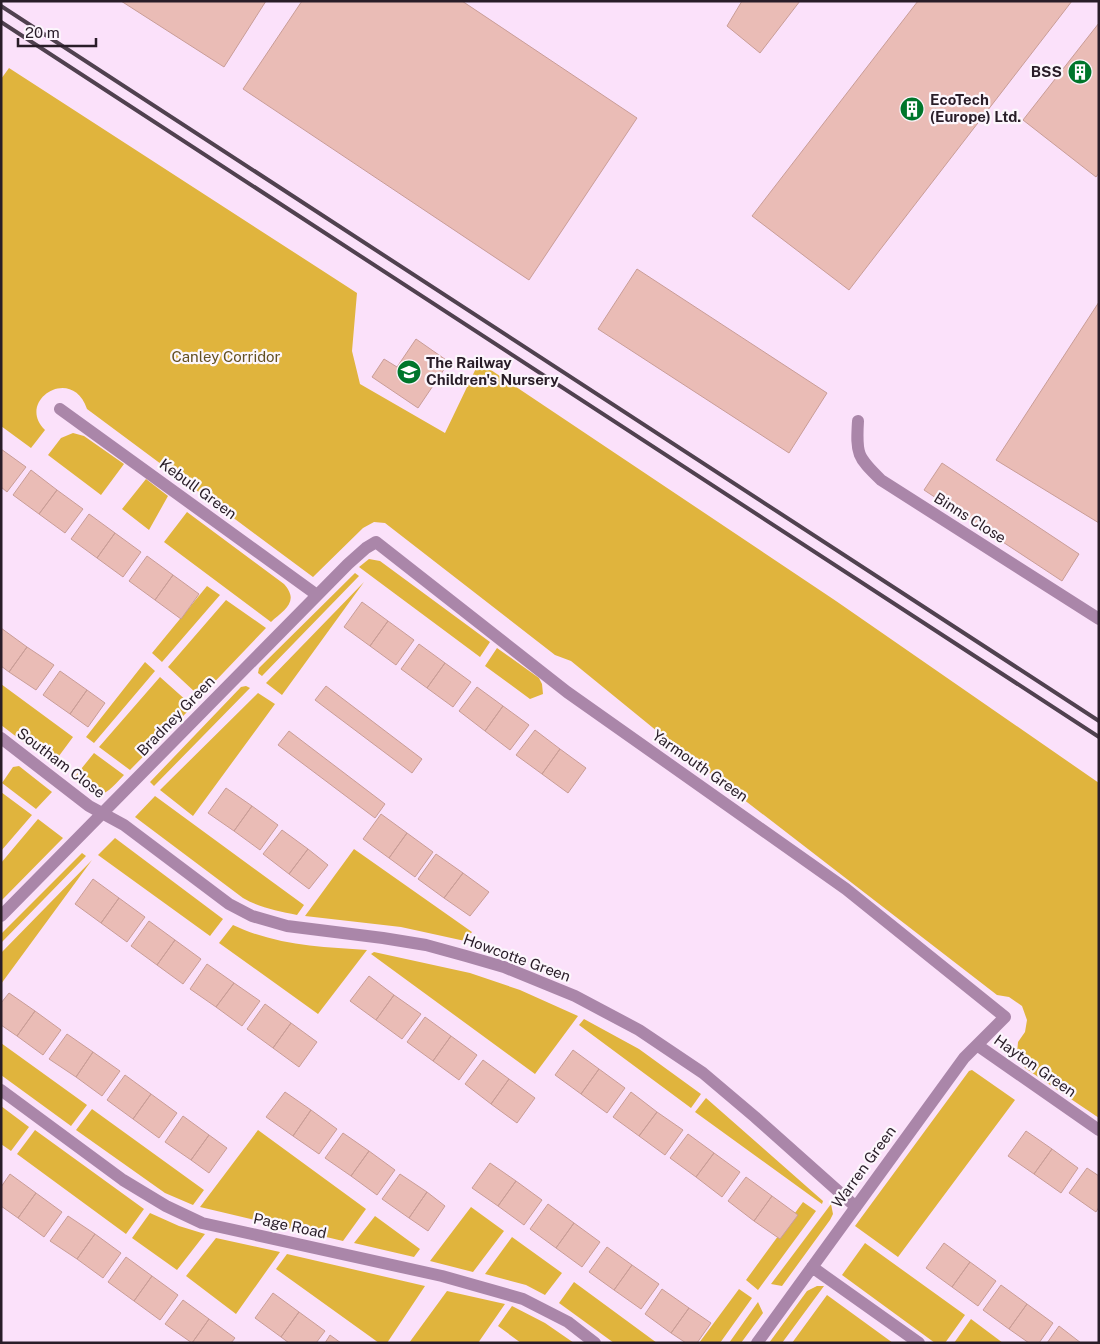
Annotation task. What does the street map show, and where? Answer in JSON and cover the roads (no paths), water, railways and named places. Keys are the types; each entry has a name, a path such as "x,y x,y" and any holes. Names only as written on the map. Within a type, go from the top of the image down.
{"street":[{"name":"Kebull Green","path":"60,409 317,595"},
{"name":"Binns Close","path":"858,421 857,445 863,462 881,480 1099,619"},
{"name":"Bradney Green","path":"1,916 359,553 376,542"},
{"name":"Yarmouth Green","path":"376,542 567,692 846,889 1005,1017"},
{"name":"Southam Close","path":"1,738 102,814"},
{"name":"Howcotte Green","path":"102,814 124,825 229,904 252,916 287,926 426,945 504,967 575,996 605,1011 639,1030 703,1072 856,1206"},
{"name":"Warren Green","path":"757,1343 964,1058 1005,1017"},
{"name":"Hayton Green","path":"977,1045 1099,1130"},
{"name":"Page Road","path":"1,1090 123,1180 166,1206 202,1223 442,1276 523,1298 568,1322 596,1343"},
{"path":"812,1267 919,1343"}],"railway":[{"path":"1,6 1099,721"},
{"path":"1,22 1099,737"}],"place":[{"name":"BSS","path":"1080,72"},
{"name":"EcoTech (Europe) Ltd.","path":"912,109"},
{"name":"The Railway Children's Nursery","path":"409,372"}],"park label":[{"name":"Canley Corridor","path":"226,357"}]}
